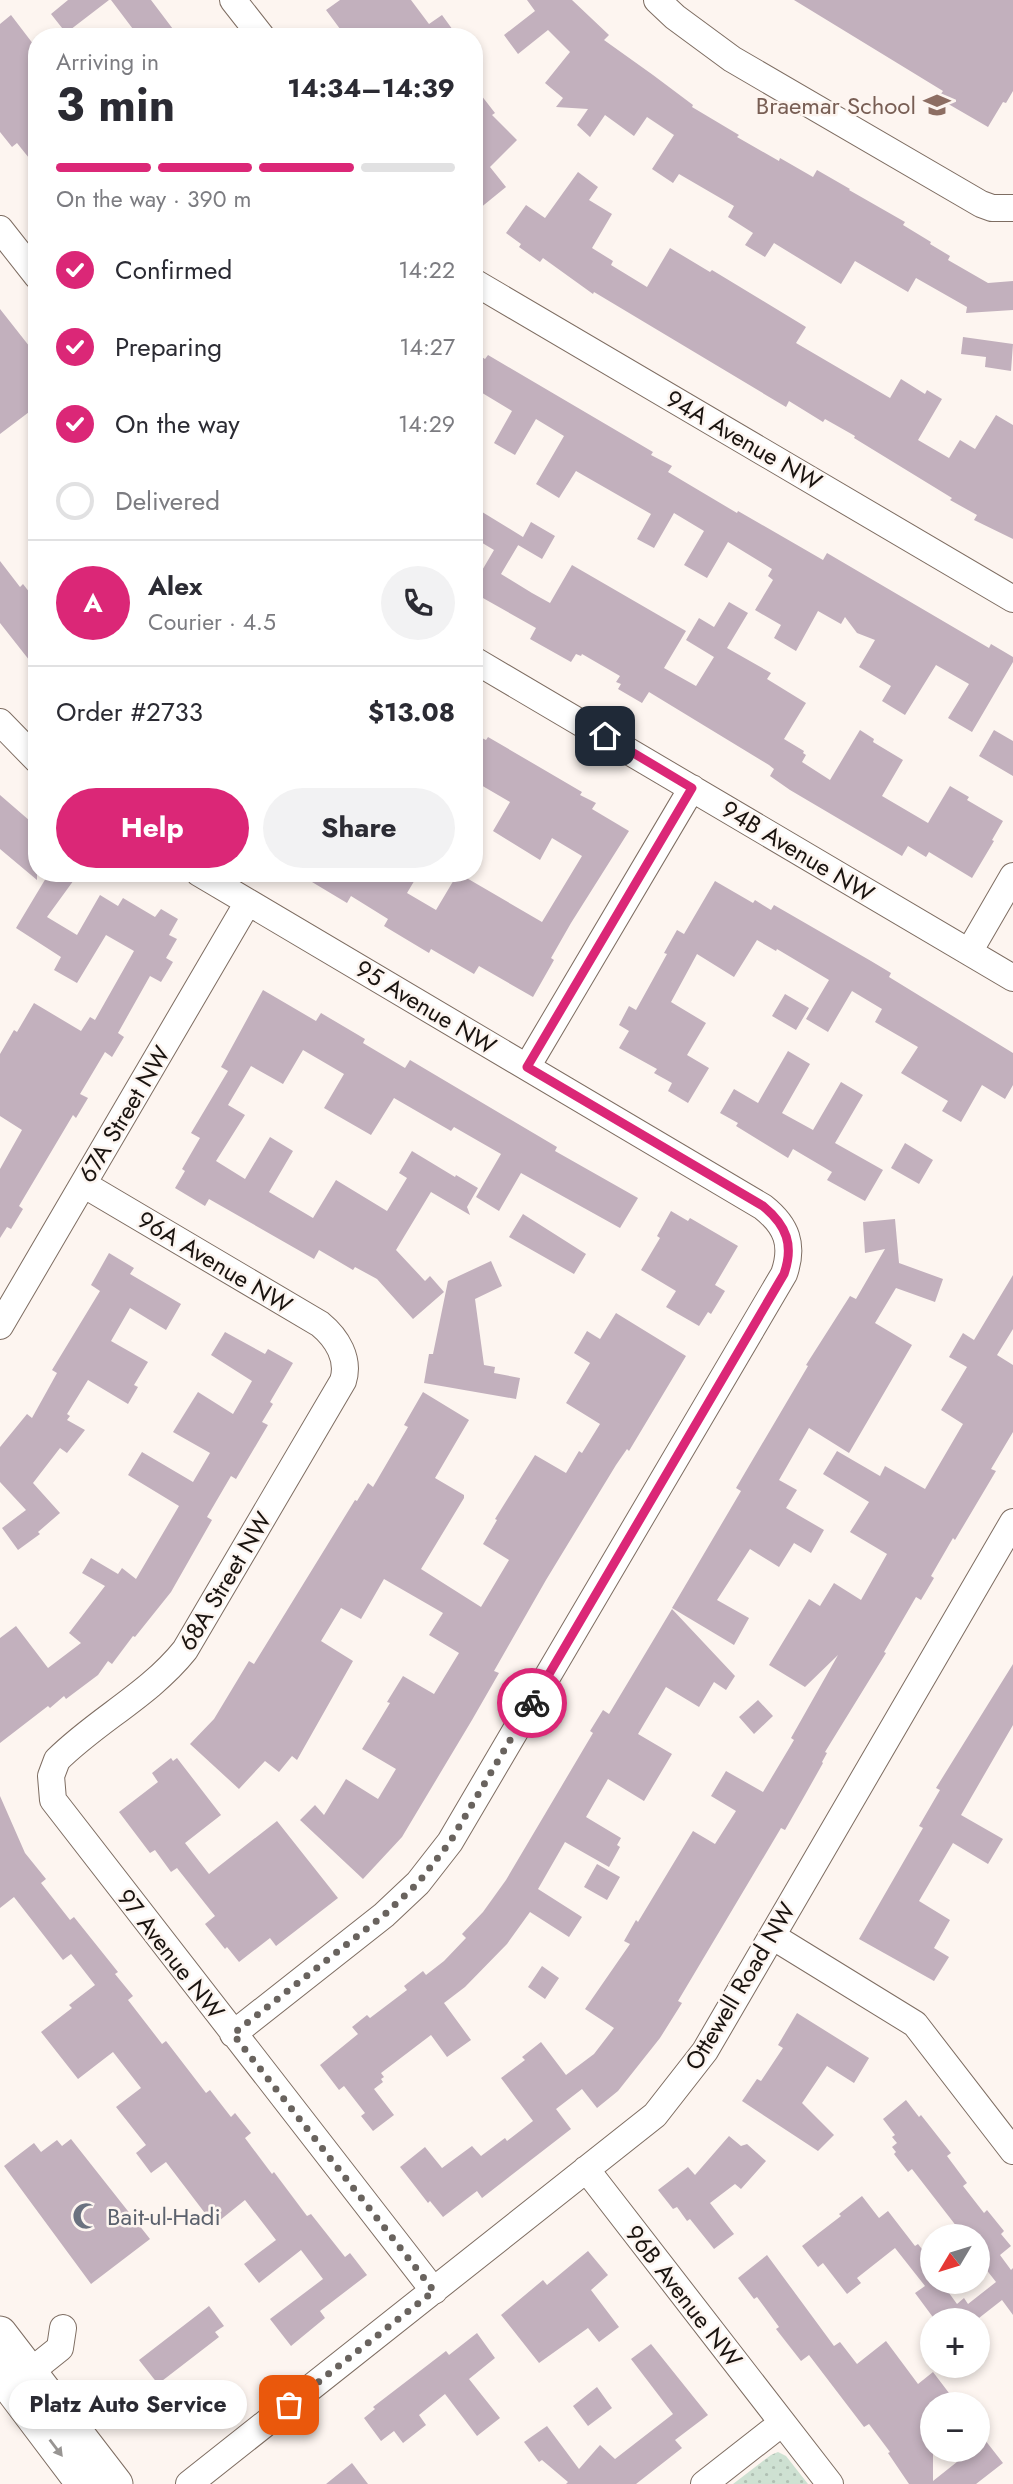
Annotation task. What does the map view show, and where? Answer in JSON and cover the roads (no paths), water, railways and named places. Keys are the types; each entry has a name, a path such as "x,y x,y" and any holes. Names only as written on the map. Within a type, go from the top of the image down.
{"main road":[{"path":"0,2333 9,2376 83,2484"},
{"path":"9,2376 116,2484"}],"street":[{"path":"233,0 255,28"},
{"path":"657,0 675,17 732,59 774,84 981,204 992,208 1013,208"},
{"path":"0,229 28,265"},
{"name":"94A Avenue NW","path":"483,287 1013,599"},
{"name":"94B Avenue NW","path":"483,665 1013,978"},
{"path":"0,722 28,751"},
{"path":"527,1067 692,788"},
{"path":"969,952 1013,876"},
{"name":"95 Avenue NW","path":"214,882 763,1206 772,1214 788,1239 790,1252 784,1274 450,1842 418,1883 384,1915 233,2034"},
{"name":"67A Street NW","path":"0,1326 248,902"},
{"name":"96A Avenue NW","path":"83,1184 320,1324 340,1348"},
{"name":"68A Street NW","path":"51,1776 57,1760 64,1753 147,1689 185,1650 343,1381 346,1371 340,1348"},
{"name":"Ottewell Road NW","path":"189,2484 655,2115 705,2051 1013,1522"},
{"name":"97 Avenue NW","path":"51,1776 53,1800 58,1809 434,2291"},
{"path":"772,1937 915,2024 1013,2151"},
{"name":"96B Avenue NW","path":"586,2169 830,2484"},
{"path":"9,2376 60,2348 63,2328"},
{"path":"704,2484 782,2423"}],"place":[{"name":"Braemar School","path":"937,105"},
{"name":"Bait-ul-Hadi","path":"86,2216"},
{"name":"Platz Auto Service","path":"289,2405"}]}
